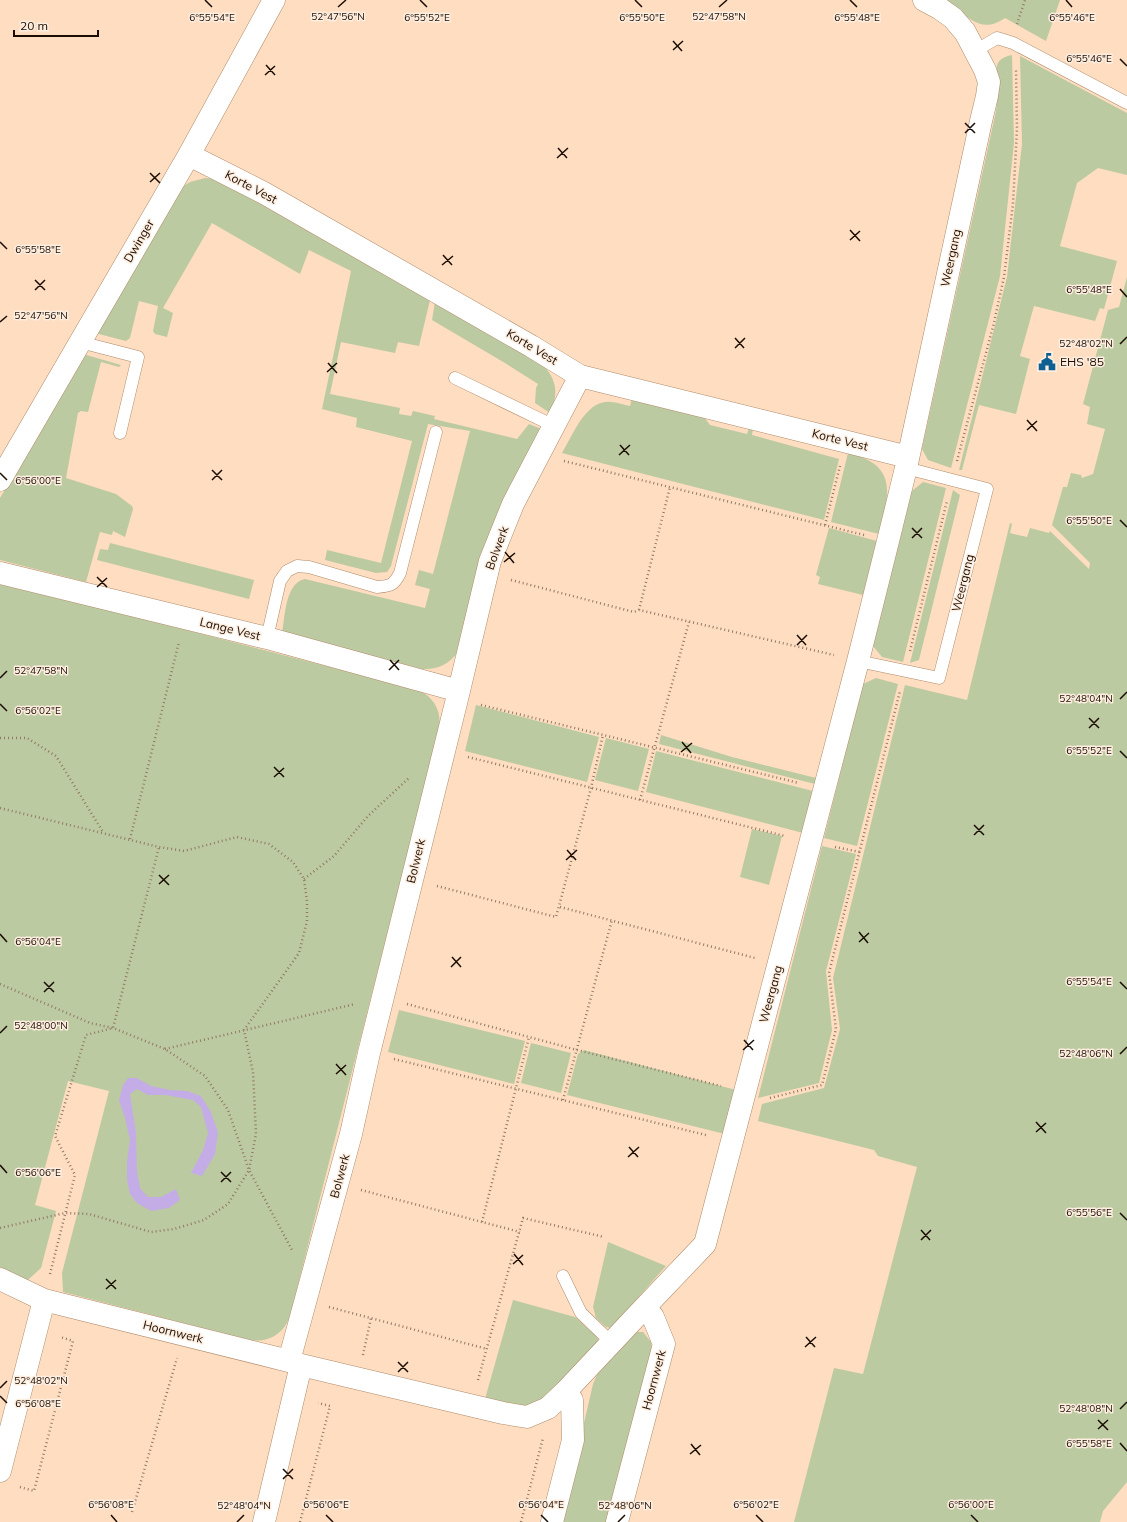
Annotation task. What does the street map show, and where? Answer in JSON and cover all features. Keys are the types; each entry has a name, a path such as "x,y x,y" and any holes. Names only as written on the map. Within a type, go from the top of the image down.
{"street":[{"name":"Dwinger","path":"0,480 189,155 274,0"},
{"name":"Weergang","path":"645,1307 705,1244 825,789 888,541 907,462 987,96 988,82 985,70 965,32 953,18 924,0"},
{"name":"Korte Vest","path":"189,155 264,193 531,346 580,376 846,442 907,462"},
{"name":"Bolwerk","path":"295,1363 306,1301 338,1184 382,998 490,561 513,504 580,376"},
{"name":"Lange Vest","path":"0,573 267,638 458,695"},
{"name":"Hoornwerk","path":"0,1279 44,1300 358,1379 471,1406 527,1417 548,1408 566,1391 645,1307 653,1316 664,1344 617,1522"},
{"path":"7,1479 36,1330 44,1300"},
{"path":"264,1522 294,1396 295,1363"},
{"path":"552,1522 573,1440 572,1400 566,1391"}],"lane":[{"path":"975,51 997,38 1013,43 1127,103"},
{"path":"80,342 138,357 120,433"},
{"path":"455,378 554,426"},
{"path":"267,638 280,581 287,571 297,566 309,567 378,587 388,586 396,581 400,573 436,432"},
{"name":"Weergang","path":"858,661 940,678 987,489 952,480 907,462"},
{"path":"563,1276 581,1313 612,1342"}],"path":[{"path":"165,1049 382,998 745,1094 760,1101 822,1085 836,1029 829,972 952,480 993,327 1004,277 1013,204 1017,129 1016,68 1013,43"},
{"path":"825,525 846,442"},
{"path":"539,454 888,541"},
{"path":"639,610 670,487"},
{"path":"488,574 634,612 639,610 858,661"},
{"path":"130,839 185,618"},
{"path":"640,800 690,622"},
{"path":"458,695 604,735 825,789"},
{"path":"412,879 556,917 560,907 604,735"},
{"path":"0,737 27,738 56,756 103,832"},
{"path":"444,751 811,842 860,852"},
{"path":"304,879 334,856 368,816 411,777 420,774 437,778"},
{"path":"0,808 103,832 159,847 184,851 237,837 269,844 293,862 304,879 307,902 306,921 299,953 244,1030 253,1072 256,1134 249,1170 228,1204 204,1220 174,1229 151,1232 89,1214 64,1213 0,1228"},
{"path":"113,1028 159,847"},
{"path":"560,907 779,964"},
{"path":"563,1100 612,920"},
{"path":"0,984 90,1023 113,1028 165,1049 205,1076 228,1110 249,1170 295,1256 315,1268"},
{"path":"44,1300 64,1213 75,1175 56,1136 86,1035 113,1028"},
{"path":"482,1222 529,1037"},
{"path":"369,1053 732,1141"},
{"path":"338,1184 520,1232"},
{"path":"471,1406 523,1218 604,1237"},
{"path":"306,1301 487,1349"},
{"path":"358,1379 371,1318"},
{"path":"7,1479 34,1491 73,1341 36,1330"},
{"path":"132,1512 184,1335"},
{"path":"294,1396 330,1406 300,1522"},
{"path":"521,1522 546,1426 548,1408"}],"green space":[{"path":"947,0 1060,0 1046,41 1005,18 988,25 980,24 967,17"},
{"path":"1012,55 1014,143 1000,276 951,468 928,460 922,449 996,111 998,93 997,67 1001,60"},
{"path":"1020,56 1127,113 1127,175 1098,168 1077,183 1060,246 1117,261 1104,309 1100,308 1095,321 1034,306 1020,356 1030,359 1016,414 979,405 962,470 959,470 1007,277 1022,144"},
{"path":"205,178 214,179 225,184 430,300 419,346 398,342 395,353 341,342 330,394 400,408 399,414 411,416 413,411 435,416 434,419 517,439 529,424 542,430 458,652 442,666 433,669 422,669 282,633 285,610 290,594 293,587 298,582 305,579 425,608 430,589 415,585 419,570 433,574 470,431 428,424 391,566 387,572 376,573 325,560 327,550 381,563 412,441 356,427 357,418 322,409 351,271 309,250 300,274 212,223 163,308 173,313 167,337 155,334 153,331 158,306 139,301 130,338 126,341 95,333 182,187 190,182"},
{"path":"1127,277 1127,1482 1103,1511 1100,1522 794,1522 834,1368 863,1374 917,1167 878,1156 874,1150 758,1121 762,1104 824,1088 840,1029 833,978 905,685 967,700 1010,523 1012,524 1010,533 1027,537 1030,528 1049,533 1050,531 1089,569 1090,563 1052,525 1063,487 1067,487 1071,473 1081,475 1082,478 1093,474 1105,429 1087,424 1090,407 1083,404 1108,310 1119,307"},
{"path":"435,302 541,363 550,375 555,386 555,399 550,413 535,403 536,388 538,384 432,320"},
{"path":"83,354 121,365 119,367 101,362 88,412 81,411 78,413 66,478 116,494 132,506 133,509 125,537 113,531 112,535 100,532 86,582 0,560 0,498"},
{"path":"632,398 704,417 710,425 747,434 749,428 753,429 752,435 839,459 824,520 562,453 581,420 594,406 602,403 616,402 630,406"},
{"path":"848,453 864,458 876,465 883,474 887,494 886,507 879,534 831,522"},
{"path":"923,482 946,488 903,662 882,657 873,646 912,491"},
{"path":"953,490 960,495 919,660 910,663"},
{"path":"829,528 877,541 863,595 818,584 820,577 816,575"},
{"path":"110,543 254,580 249,599 97,560 100,549 108,550"},
{"path":"0,582 419,690 433,701 438,711 440,722 439,729 290,1316 284,1328 269,1338 256,1341 249,1340 63,1292 62,1273 109,1091 68,1081 35,1205 56,1211 41,1268 29,1279 28,1282 0,1267"},
{"path":"876,678 898,684 857,846 824,838 863,684"},
{"path":"476,705 599,737 587,782 465,751"},
{"path":"661,735 732,757 816,778 815,784 659,744"},
{"path":"606,738 649,749 638,791 595,780"},
{"path":"656,751 813,791 803,833 646,792"},
{"path":"752,829 782,836 769,885 740,877"},
{"path":"822,846 856,854 826,971 832,1030 819,1083 758,1098"},
{"path":"399,1010 525,1041 514,1084 388,1052"},
{"path":"531,1043 571,1053 561,1093 521,1083"},
{"path":"584,1050 736,1090 725,1134 567,1095 578,1054"},
{"path":"608,1242 666,1266 611,1328 606,1327 596,1318 593,1307"},
{"path":"513,1300 575,1317 595,1335 599,1341 569,1375 541,1401 528,1405 517,1406 485,1399"},
{"path":"637,1332 643,1332 651,1342 652,1350 607,1522 561,1522 593,1384 600,1368"}],"shaded area":[{"path":"128,1078 137,1078 151,1086 170,1090 187,1091 201,1096 211,1112 218,1132 215,1154 202,1176 191,1173 203,1150 208,1133 201,1107 193,1100 165,1095 148,1095 137,1089 130,1094 136,1132 137,1171 140,1188 148,1197 161,1197 176,1189 180,1200 169,1208 151,1211 137,1203 130,1194 127,1180 127,1161 130,1140 119,1100 123,1085"}],"place":[{"name":"EHS '85","path":"1047,362"}]}
